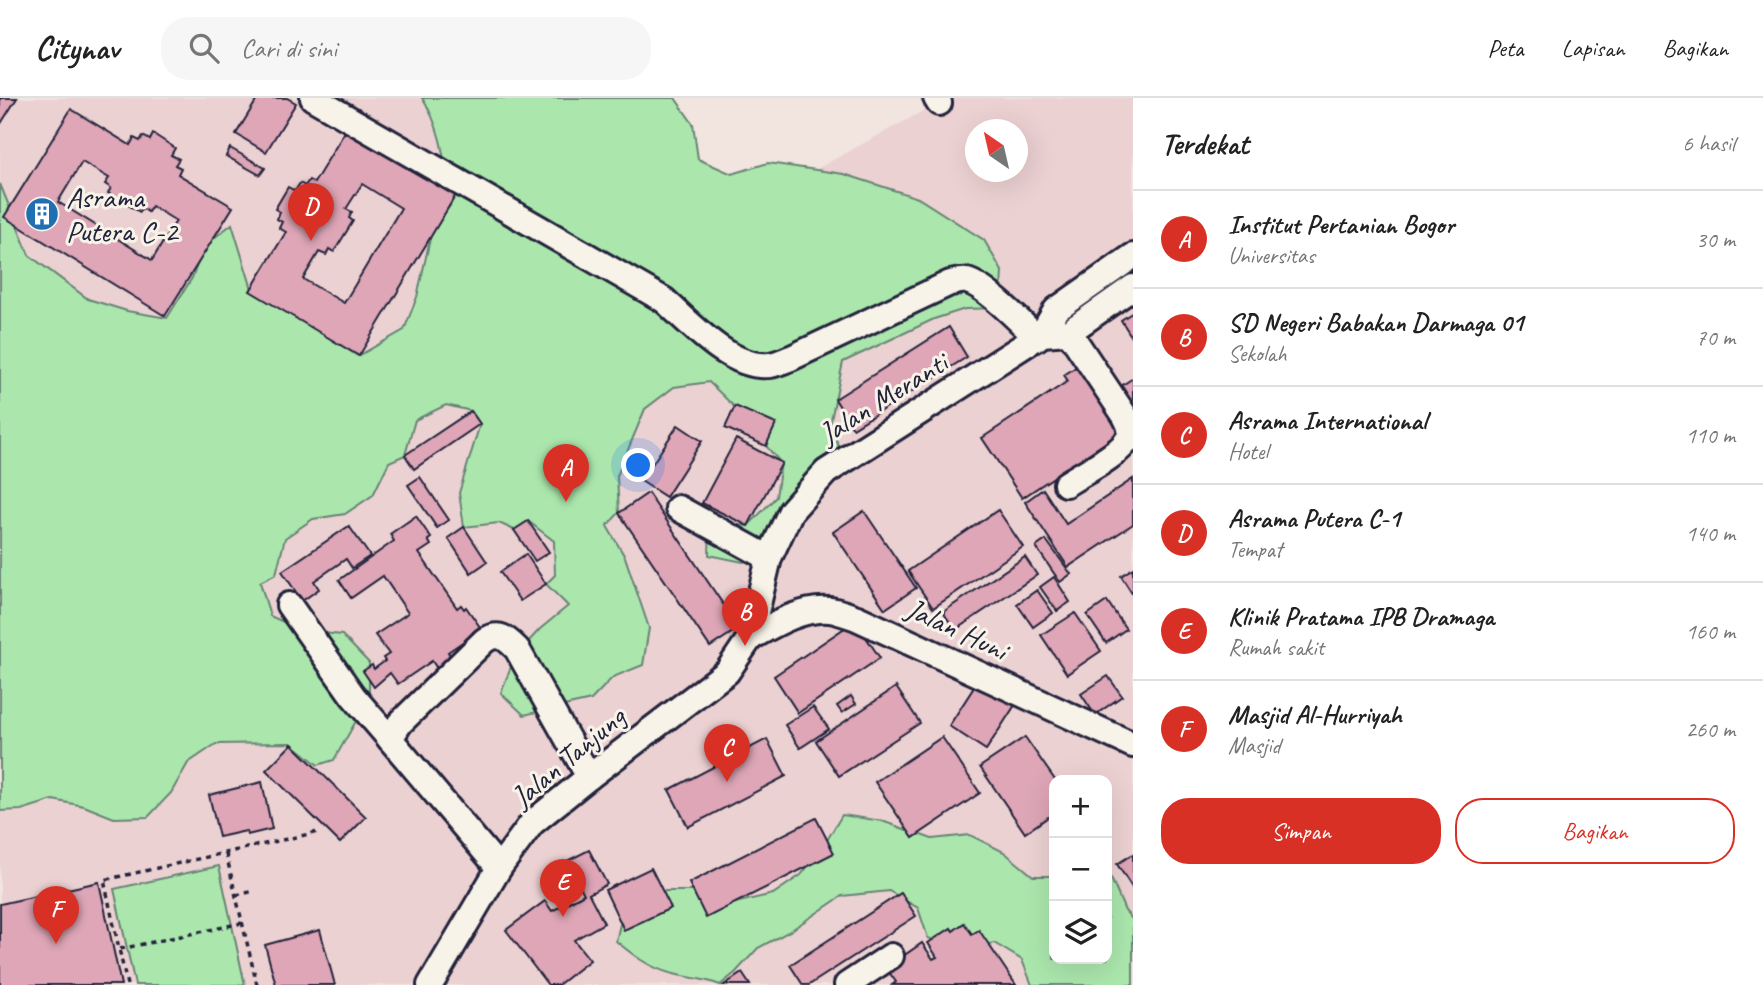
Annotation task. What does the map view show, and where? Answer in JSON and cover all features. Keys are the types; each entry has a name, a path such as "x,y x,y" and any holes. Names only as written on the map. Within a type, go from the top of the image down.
{"lane":[{"path":"313,98 664,300 712,342 739,360 769,365 792,358 950,283 963,280 973,284 1040,336 1056,310 1133,256"},
{"path":"1066,484 1126,443 1130,435 1130,426 1069,332 1133,287"},
{"name":"Jalan Meranti","path":"750,638 769,558 791,511 826,472 1040,336 1069,332"},
{"path":"678,508 769,558"},
{"path":"289,605 353,696 499,868"},
{"name":"Jalan Huni","path":"750,638 784,620 811,611 829,610 857,618 1133,745"},
{"path":"390,739 400,723 485,640 496,635 505,636 517,649 589,776"},
{"name":"Jalan Tanjung","path":"430,985 499,868 532,823 589,776 727,672 750,638"},
{"path":"848,985 891,956"}],"path":[{"path":"127,985 104,880 318,832"},
{"path":"226,854 257,985"},
{"path":"236,895 255,891"},
{"path":"120,949 243,923"}],"shaded area":[{"path":"0,98 665,98 717,223 947,98 1133,98 1133,985 0,985"}],"green space":[{"path":"422,98 675,98 693,124 698,159 732,174 768,163 844,174 918,198 984,240 1002,271 1000,308 965,309 934,319 843,362 830,425 844,459 829,455 809,482 776,551 743,562 709,555 710,522 748,526 776,497 781,463 766,446 756,428 709,382 674,387 645,409 617,476 619,513 607,526 625,557 649,628 643,665 613,677 591,700 524,715 501,693 515,656 540,629 568,606 546,584 555,575 554,541 528,521 514,530 499,523 464,527 459,493 480,424 471,411 446,405 415,420 405,455 389,462 373,495 345,514 313,519 285,538 276,574 260,582 270,616 304,631 342,635 369,663 369,698 334,760 318,765 291,743 216,744 188,763 171,793 148,817 114,818 84,806 53,800 21,810 0,811 0,184 29,255 88,299 127,311 167,318 192,278 205,245 232,224 252,289 358,356 404,330 417,297 432,230 451,204 439,136"},
{"path":"842,815 882,821 932,839 970,835 1004,852 1033,876 1049,876 1049,964 1112,964 1112,880 1125,911 1133,920 1133,985 1032,985 1022,960 994,943 963,950 928,938 918,908 889,891 842,896 790,931 758,948 720,985 655,967 616,941 624,908 656,891 697,891 735,903 773,894 801,875 823,847"},
{"path":"219,866 245,985 135,985 114,889"}],"building":[{"path":"0,98 17,98 0,125"},
{"path":"258,98 287,98 296,103 266,152 236,134"},
{"name":"Asrama Putera C-2","path":"71,109 130,145 134,138 140,141 143,136 150,140 153,134 155,135 175,148 171,155 179,159 175,165 181,168 178,174 233,207 165,316 4,217","holes":["82,162 109,178 105,184 111,188 108,193 140,212 142,208 148,212 152,206 176,221 152,260 58,202"]},
{"path":"347,128 457,193 359,356 250,291 286,232 279,228 282,222 277,219 280,212 275,209 288,187 295,191 300,183 305,186 309,180 314,183","holes":["362,184 401,208 344,303 303,279 319,252 326,255 329,249 334,252 353,221 349,218 352,212 346,209"]},
{"path":"230,148 265,168 260,175 226,156"},
{"path":"1133,312 1133,339 1121,320"},
{"path":"949,327 967,357 853,428 835,399"},
{"path":"1082,363 1126,429 1022,498 982,438 1068,381 1064,375"},
{"path":"1133,378 1133,411 1118,388"},
{"path":"735,406 776,424 766,446 725,428"},
{"path":"471,411 480,424 414,469 405,455"},
{"path":"678,425 702,441 666,497 641,481"},
{"path":"736,439 782,463 748,526 702,503"},
{"path":"420,477 449,520 437,528 408,485"},
{"path":"1133,479 1133,524 1068,567 1025,502 1043,489 1066,524"},
{"path":"648,493 739,628 710,647 619,513"},
{"path":"998,510 1023,547 933,608 908,571"},
{"path":"864,511 916,588 885,609 833,532"},
{"path":"416,516 431,538 428,540 431,545 419,553 457,608 461,605 464,609 466,607 480,627 448,652 453,660 438,670 432,661 398,684 390,673 374,687 363,671 372,665 374,669 385,661 383,658 389,654 375,635 408,613 383,576 351,598 339,580 394,541 390,534"},
{"path":"528,521 549,552 535,561 514,530"},
{"path":"349,526 370,556 352,568 346,559 314,581 319,589 302,601 282,571"},
{"path":"464,527 487,562 471,573 448,538"},
{"path":"1046,540 1071,574 1060,582 1036,547"},
{"path":"526,554 546,584 520,601 500,572"},
{"path":"1025,557 1037,575 955,630 943,612"},
{"path":"1133,568 1133,595 1121,576"},
{"path":"1054,577 1070,602 1057,611 1040,587"},
{"path":"1037,590 1053,613 1033,627 1017,604"},
{"path":"1107,601 1126,629 1106,643 1087,615"},
{"path":"1075,613 1101,651 1067,674 1041,635"},
{"path":"855,621 880,658 798,713 774,676"},
{"path":"1108,676 1122,696 1095,715 1081,694"},
{"path":"978,681 1015,705 986,750 949,726"},
{"path":"896,687 920,723 839,776 816,741"},
{"path":"851,696 856,704 842,713 837,706"},
{"path":"813,707 829,729 800,748 785,725"},
{"path":"942,737 980,793 913,838 875,782"},
{"path":"1025,737 1052,775 1049,775 1049,816 1025,833 980,767"},
{"path":"767,739 786,776 688,827 669,790"},
{"path":"292,744 366,817 340,843 266,770"},
{"path":"262,782 272,829 247,835 246,831 219,837 209,795"},
{"path":"816,818 834,853 706,918 689,883"},
{"path":"589,850 607,884 589,894 604,923 574,940 590,960 558,985 548,985 506,930 545,901 552,911 584,894 567,861"},
{"path":"1133,854 1133,889 1117,864"},
{"path":"651,868 671,908 624,930 605,890"},
{"path":"99,882 121,985 0,985 0,904"},
{"path":"901,893 916,916 809,985 803,985 790,965"},
{"path":"964,923 972,934 979,930 1016,985 892,985 896,982 886,968 922,943 933,959 937,957 928,943"},
{"path":"320,930 335,985 276,985 265,945"},
{"path":"742,973 750,985 724,985"}],"place":[{"name":"Asrama Putera C-2","path":"42,214"},
{"name":"Asrama Putera C-1","path":"311,241"},
{"name":"Institut Pertanian Bogor","path":"566,502"},
{"name":"SD Negeri Babakan Darmaga 01","path":"745,646"},
{"name":"Asrama International","path":"727,782"},
{"name":"Klinik Pratama IPB Dramaga","path":"563,917"},
{"name":"Masjid Al-Hurriyah","path":"56,944"}]}
